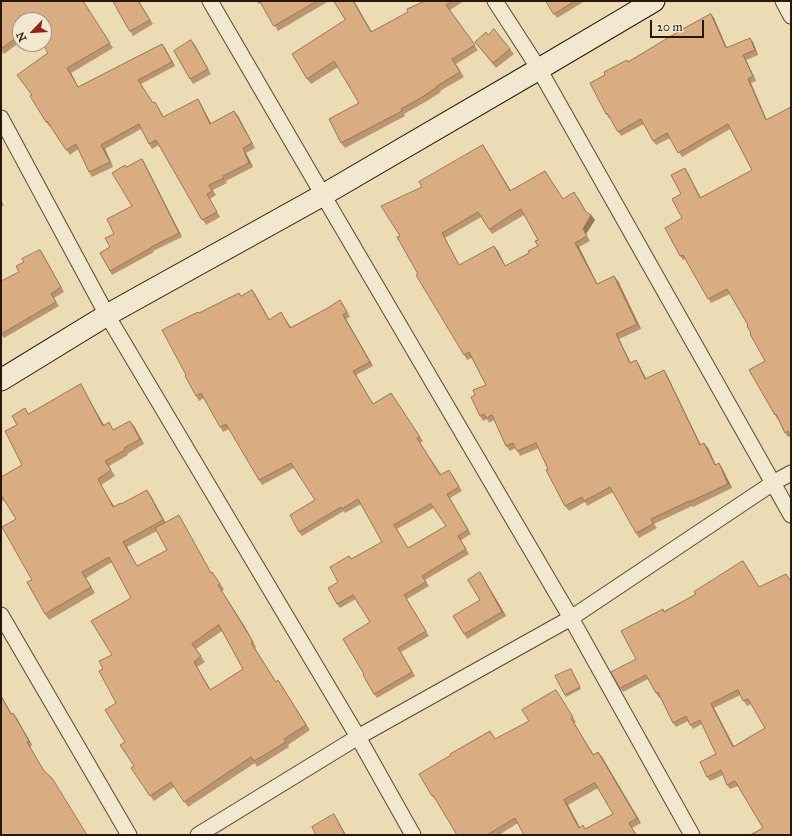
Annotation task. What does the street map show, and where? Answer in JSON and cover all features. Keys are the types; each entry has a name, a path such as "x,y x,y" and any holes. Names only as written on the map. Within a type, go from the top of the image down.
{"main road":[{"path":"1,380 107,315 323,195 654,1"}],"street":[{"path":"210,1 571,618 692,835"},
{"path":"495,1 540,69 791,514"},
{"path":"783,1 791,16"},
{"path":"1,118 107,315 358,737 413,835"},
{"path":"198,835 358,737 571,618 773,483 791,473"},
{"path":"1,615 129,835"}],"building":[{"path":"1,1 83,1 110,43 67,68 78,87 162,44 172,62 138,80 153,103 155,102 163,117 198,99 210,124 234,111 252,143 243,148 249,163 209,185 212,191 207,194 217,212 202,220 156,140 149,144 139,124 101,145 110,162 89,172 76,144 66,150 47,121 46,122 30,96 32,95 17,75 47,52 52,52 52,12 12,12 12,41 1,49"},
{"path":"113,1 138,1 150,20 130,31"},
{"path":"260,1 317,1 274,26"},
{"path":"334,1 353,1 371,32 408,12 407,9 425,1 452,1 446,5 475,45 452,59 460,72 424,96 401,109 402,111 341,143 329,119 359,103 334,61 307,79 292,54 345,20"},
{"path":"546,1 575,1 554,14"},
{"path":"711,14 726,48 750,38 755,50 743,55 753,76 748,79 766,120 791,107 791,438 788,431 785,433 776,414 775,415 749,370 765,361 750,334 748,325 727,289 708,299 683,255 680,256 665,228 682,218 672,199 681,194 671,175 685,168 700,198 752,170 728,124 678,153 667,133 653,141 641,119 618,132 607,113 606,114 590,83 605,75 604,72 627,60 628,62"},
{"path":"494,29 510,49 493,63 475,42 486,32 488,35"},
{"path":"191,40 208,69 190,79 174,51"},
{"path":"483,145 510,191 545,171 563,199 574,192 586,212 591,215 583,229 587,236 575,243 597,284 614,276 637,324 616,334 630,363 636,360 645,379 664,370 700,445 704,443 715,465 719,463 728,484 651,519 653,524 636,533 610,487 584,501 582,497 565,506 546,470 548,469 536,443 517,451 513,443 506,446 492,415 486,418 484,414 480,416 471,397 475,395 473,390 486,385 469,352 464,355 416,275 418,274 397,237 400,236 381,206 422,187 419,182","holes":["521,209 538,240 535,241 538,246 528,251 529,253 505,266 494,246 459,265 442,233 478,212 489,229"]},
{"path":"142,159 179,233 151,247 110,271 100,253 110,247 105,238 114,234 107,219 132,206 112,173 125,165 126,167"},
{"path":"40,250 61,287 51,294 56,302 1,334 1,281 19,272 16,266 24,262 22,259"},
{"path":"252,290 269,320 281,312 290,328 340,300 347,312 343,315 370,362 353,371 373,404 391,393 420,437 417,438 440,475 449,470 459,487 447,494 468,530 458,536 466,549 422,576 426,582 404,595 426,631 398,648 412,672 374,694 343,639 370,622 353,595 337,604 328,588 338,582 330,567 349,556 351,559 382,542 358,499 342,509 341,507 299,532 290,515 315,500 291,463 259,480 226,424 220,427 201,393 196,396 162,330 239,293 241,296","holes":["431,504 446,526 408,548 394,525"]},
{"path":"81,384 103,426 109,422 113,430 130,421 140,439 124,448 125,450 105,461 111,470 98,479 113,507 147,490 163,520 123,542 137,566 167,550 155,528 179,515 211,573 212,572 220,584 218,585 253,642 251,643 276,682 278,680 306,725 284,739 286,742 254,761 251,757 184,802 171,782 150,796 131,768 134,766 120,745 125,742 105,710 116,703 99,671 103,669 99,661 112,655 91,621 131,598 109,557 82,572 91,587 45,614 27,582 32,580 2,527 16,519 1,495 1,477 22,465 5,431 17,425 12,416 25,408 28,414","holes":["219,625 243,669 210,690 194,662 201,656 192,644"]},
{"path":"743,561 759,587 786,574 791,581 791,835 750,835 763,828 735,781 727,785 721,770 707,777 700,762 716,754 700,720 690,725 686,716 673,723 658,692 656,693 646,675 620,688 611,672 636,659 621,631 663,609 664,612 696,594 694,592","holes":["738,690 743,701 748,699 765,728 733,747 711,704"]},
{"path":"480,572 502,612 464,634 453,616 480,600 468,580"},
{"path":"571,669 580,687 565,695 555,676"},
{"path":"556,690 573,717 571,718 593,755 598,752 637,818 629,823 636,835 524,835 515,818 487,835 457,835 419,774 490,731 495,739 529,721 522,710","holes":["595,783 613,814 585,829 583,825 579,828 564,800"]},
{"path":"1,696 11,714 13,713 29,741 27,742 44,771 52,778 87,835 1,835"},
{"path":"334,814 345,835 316,835 312,827"}]}
